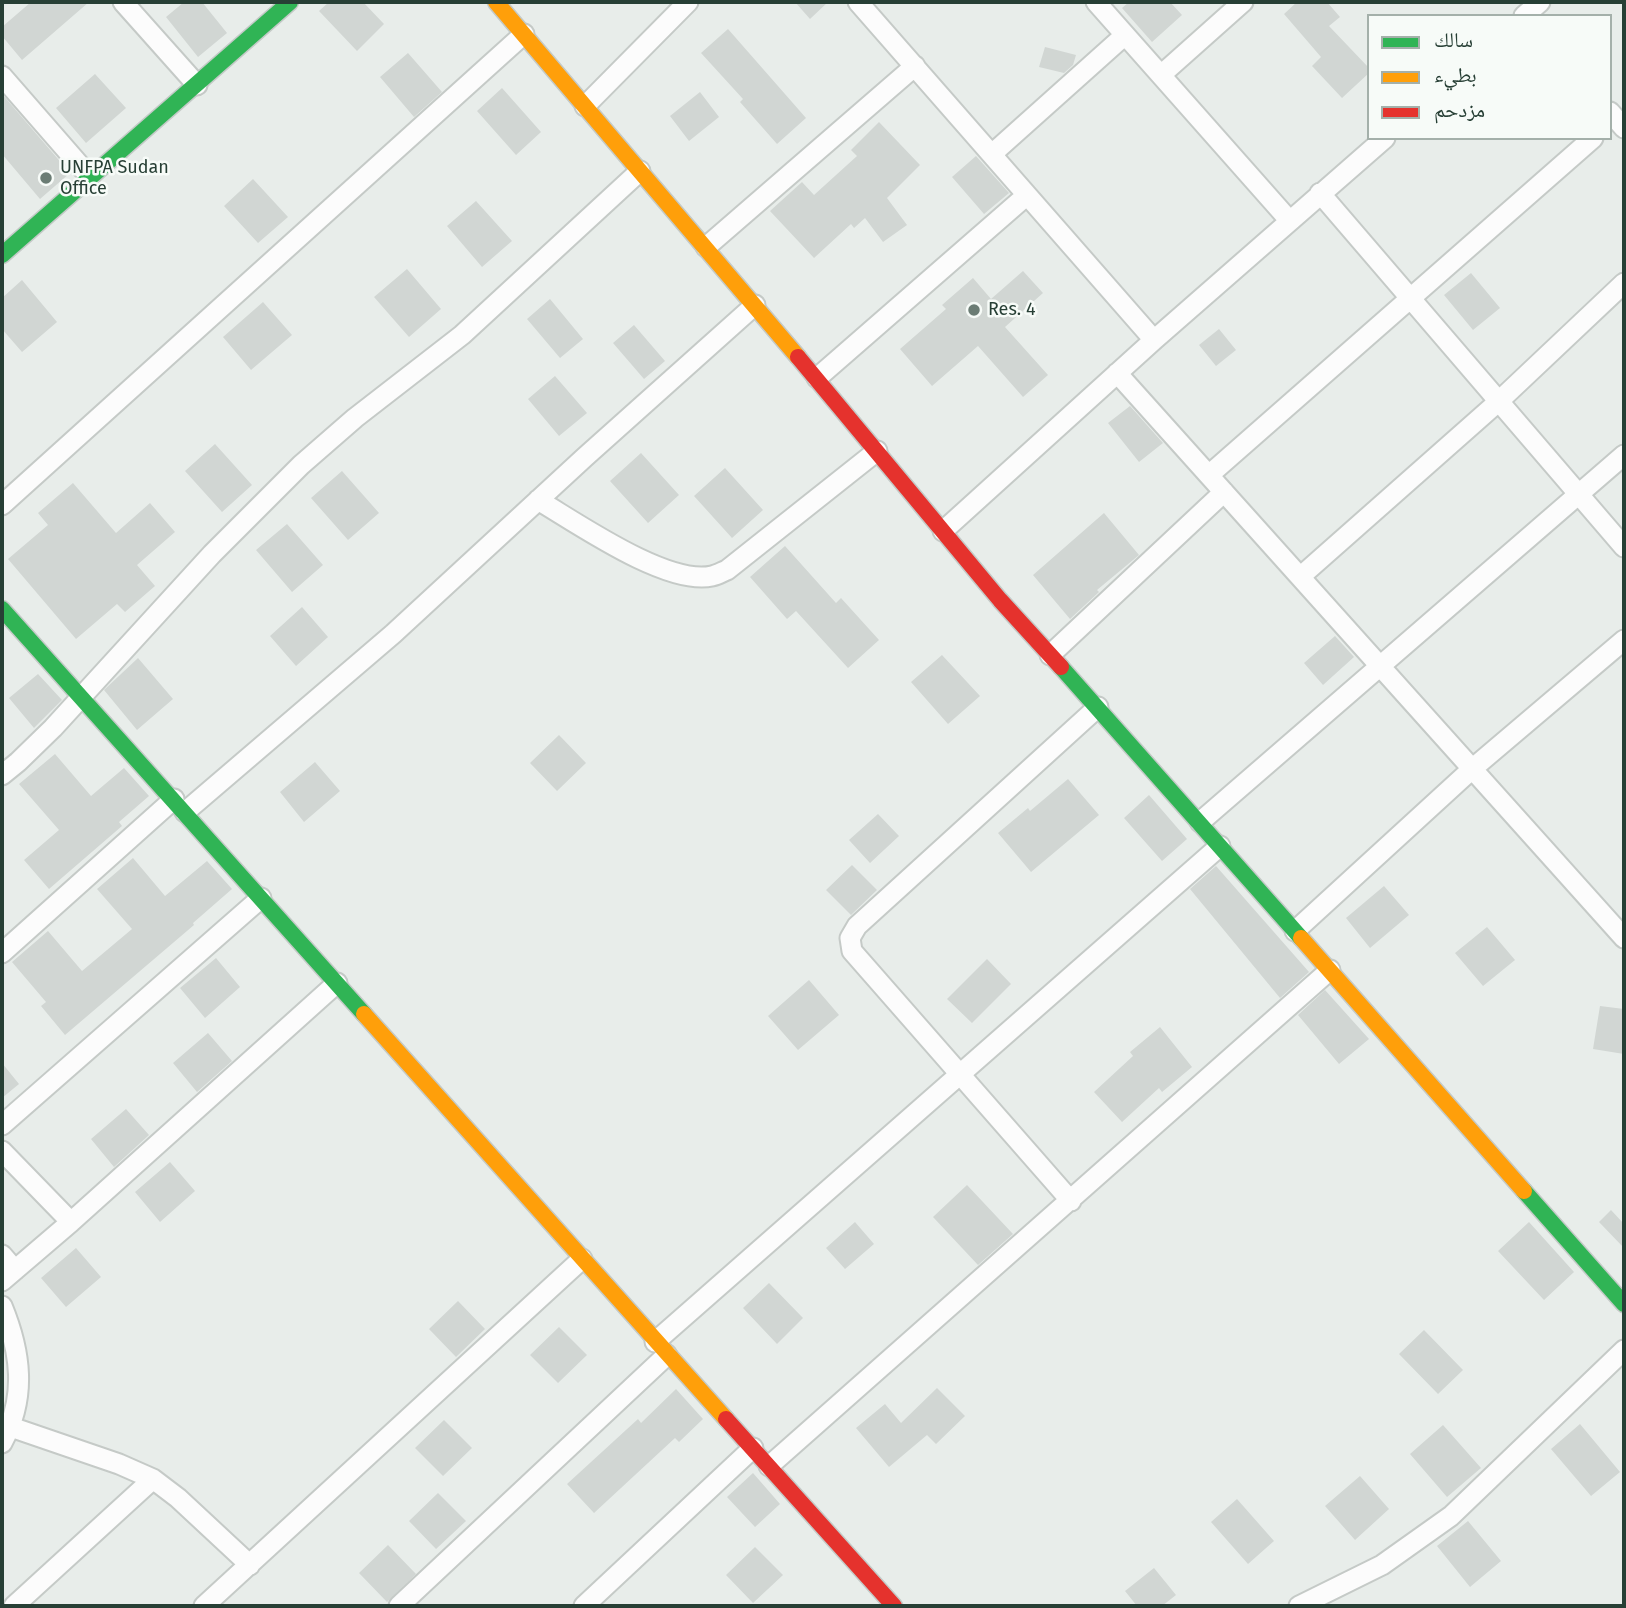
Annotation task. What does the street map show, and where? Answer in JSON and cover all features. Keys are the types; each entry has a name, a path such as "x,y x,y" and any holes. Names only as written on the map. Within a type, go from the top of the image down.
{"main road":[{"path":"2,255 290,2"},
{"path":"496,2 817,378 1000,600 1200,822 1624,1304"},
{"path":"2,610 894,1606"}],"street":[{"path":"123,2 197,85"},
{"path":"585,106 688,2"},
{"path":"858,2 1154,340"},
{"path":"1096,2 1289,220"},
{"path":"1161,75 1243,2"},
{"path":"1527,14 1540,2"},
{"path":"2,505 524,34"},
{"path":"992,153 1125,34"},
{"path":"706,247 915,65"},
{"path":"2,76 90,177"},
{"path":"943,531 1154,340 1383,140"},
{"path":"1209,475 1591,140"},
{"path":"2,775 27,754 212,554 301,465 355,418 462,335 640,171"},
{"path":"1320,193 1624,547"},
{"path":"817,378 1027,195"},
{"path":"1300,577 1498,402 1624,283"},
{"path":"2,953 393,634 755,305"},
{"path":"1117,373 1623,933"},
{"path":"538,500 619,549 660,568 692,576 711,576 727,570 877,451"},
{"path":"1200,822 1624,455"},
{"path":"1050,655 1224,492"},
{"path":"1295,930 1472,769 1624,640"},
{"path":"1071,1201 852,951 850,938 857,926 1098,707"},
{"path":"399,1606 661,1348 960,1075 1220,846"},
{"path":"2,1125 261,898"},
{"path":"769,1466 1331,971"},
{"path":"6,1269 71,1222 337,982"},
{"path":"2,1151 71,1222"},
{"path":"204,1606 582,1259"},
{"path":"2,1306 13,1332 19,1375 19,1401 6,1435 119,1464 153,1479 178,1497 250,1565"},
{"path":"1299,1606 1382,1565 1451,1516 1624,1350"},
{"path":"584,1606 753,1448"},
{"path":"14,1606 153,1479"}],"building":[{"path":"31,2 89,2 22,60 2,36 2,27"},
{"path":"184,2 202,2 227,33 198,57 166,17"},
{"path":"329,2 363,2 384,24 357,51 319,11"},
{"path":"795,2 828,2 810,19"},
{"path":"1129,2 1170,2 1182,15 1152,42 1122,8"},
{"path":"1297,2 1327,2 1340,17 1329,26 1367,66 1367,75 1342,98 1312,66 1321,57 1284,14"},
{"path":"728,29 806,118 777,144 740,102 743,99 701,53"},
{"path":"1045,47 1076,55 1073,65 1064,73 1039,67"},
{"path":"408,53 442,92 414,117 380,77"},
{"path":"95,74 126,108 86,143 56,108"},
{"path":"502,88 541,132 516,155 477,111"},
{"path":"700,92 719,117 689,141 670,116"},
{"path":"2,94 70,173 40,199 2,154"},
{"path":"879,122 920,165 887,198 907,225 883,242 865,218 854,228 851,224 814,258 770,211 802,182 814,195 857,156 851,150"},
{"path":"976,156 1009,193 984,214 952,177"},
{"path":"253,179 288,217 258,243 224,206"},
{"path":"476,201 512,241 482,267 447,226"},
{"path":"407,269 441,309 409,337 374,297"},
{"path":"1023,271 1043,293 1005,327 1048,375 1023,397 978,346 932,386 900,349 946,309 942,305 973,278 991,299"},
{"path":"1471,273 1500,308 1473,330 1444,295"},
{"path":"22,280 57,322 22,352 2,329 2,298"},
{"path":"550,299 583,339 560,358 527,319"},
{"path":"263,302 292,335 251,370 223,337"},
{"path":"634,325 665,361 644,379 613,343"},
{"path":"1219,329 1236,350 1216,366 1199,345"},
{"path":"555,376 587,413 559,436 528,399"},
{"path":"1130,406 1163,443 1139,462 1108,423"},
{"path":"215,444 252,485 222,512 185,471"},
{"path":"641,453 679,495 648,523 610,481"},
{"path":"725,468 763,510 732,538 694,496"},
{"path":"342,471 379,513 348,540 311,498"},
{"path":"73,483 116,533 150,503 175,532 137,565 155,586 125,612 117,604 76,639 8,559 48,525 38,513"},
{"path":"1104,513 1139,555 1097,590 1099,592 1070,619 1033,575"},
{"path":"287,524 323,565 292,592 256,550"},
{"path":"785,546 836,603 841,598 879,640 848,668 796,611 787,619 750,577"},
{"path":"302,607 328,637 296,666 270,636"},
{"path":"1335,636 1354,657 1323,685 1304,663"},
{"path":"942,655 980,696 948,724 911,682"},
{"path":"138,658 173,699 137,730 104,690"},
{"path":"38,674 62,700 34,728 9,698"},
{"path":"559,735 586,763 557,791 530,763"},
{"path":"55,754 91,796 124,768 149,796 119,822 122,826 49,889 24,860 59,830 19,784"},
{"path":"315,762 340,791 304,822 280,792"},
{"path":"1068,779 1099,815 1031,872 998,833 1028,808 1030,811"},
{"path":"1149,795 1187,839 1162,861 1124,818"},
{"path":"878,814 899,836 870,863 849,840"},
{"path":"133,858 165,896 207,861 232,889 65,1035 41,1006 46,1002 12,962 48,931 82,971 132,929 97,889"},
{"path":"852,865 877,890 851,915 826,890"},
{"path":"1216,866 1309,972 1280,998 1190,889"},
{"path":"1384,886 1409,915 1370,948 1346,918"},
{"path":"1487,927 1515,960 1483,986 1455,953"},
{"path":"216,958 240,987 205,1018 180,988"},
{"path":"987,959 1011,984 972,1023 947,999"},
{"path":"809,980 839,1015 798,1050 768,1016"},
{"path":"1325,990 1369,1039 1339,1064 1298,1015"},
{"path":"1600,1006 1624,1009 1624,1054 1593,1049"},
{"path":"1160,1027 1192,1067 1162,1092 1159,1088 1122,1122 1094,1092 1133,1056 1130,1052"},
{"path":"208,1033 232,1061 197,1092 173,1063"},
{"path":"2,1063 19,1084 2,1098"},
{"path":"126,1109 149,1135 114,1167 91,1139"},
{"path":"170,1162 195,1191 160,1222 135,1192"},
{"path":"967,1185 1013,1234 978,1265 933,1217"},
{"path":"1611,1210 1624,1224 1624,1248 1599,1222"},
{"path":"855,1222 874,1244 845,1269 826,1248"},
{"path":"1529,1222 1574,1272 1544,1300 1498,1251"},
{"path":"76,1248 101,1277 66,1307 41,1278"},
{"path":"769,1283 803,1318 777,1344 743,1308"},
{"path":"458,1301 485,1329 456,1357 429,1329"},
{"path":"559,1327 587,1355 558,1383 530,1355"},
{"path":"1424,1330 1463,1370 1438,1394 1399,1354"},
{"path":"937,1388 965,1416 936,1444 927,1435 889,1467 856,1428 885,1404 901,1423"},
{"path":"676,1389 703,1419 679,1442 675,1438 594,1513 567,1484 638,1419 641,1423"},
{"path":"444,1420 472,1448 443,1476 415,1448"},
{"path":"1580,1424 1620,1472 1591,1496 1551,1449"},
{"path":"1443,1425 1481,1468 1447,1497 1410,1454"},
{"path":"753,1473 780,1504 755,1527 727,1497"},
{"path":"1360,1476 1389,1509 1355,1540 1325,1506"},
{"path":"438,1493 466,1521 436,1549 409,1521"},
{"path":"1237,1499 1274,1541 1248,1564 1211,1522"},
{"path":"1468,1521 1501,1561 1470,1587 1437,1546"},
{"path":"388,1545 416,1574 387,1602 359,1573"},
{"path":"755,1547 783,1575 753,1603 726,1575"},
{"path":"1154,1568 1176,1595 1162,1606 1137,1606 1125,1591"}],"traffic: fast":[{"path":"2,255 290,2"},
{"path":"2,609 364,1014"},
{"path":"1061,667 1301,938"},
{"path":"1524,1191 1624,1304"}],"traffic: slow":[{"path":"496,2 798,357"},
{"path":"1301,938 1524,1191"},
{"path":"364,1014 726,1419"}],"traffic: jam":[{"path":"798,357 1000,600 1061,667"},
{"path":"726,1419 894,1606"}],"place":[{"name":"UNFPA Sudan Office","path":"46,178"},
{"name":"Res. 4","path":"974,310"}]}
